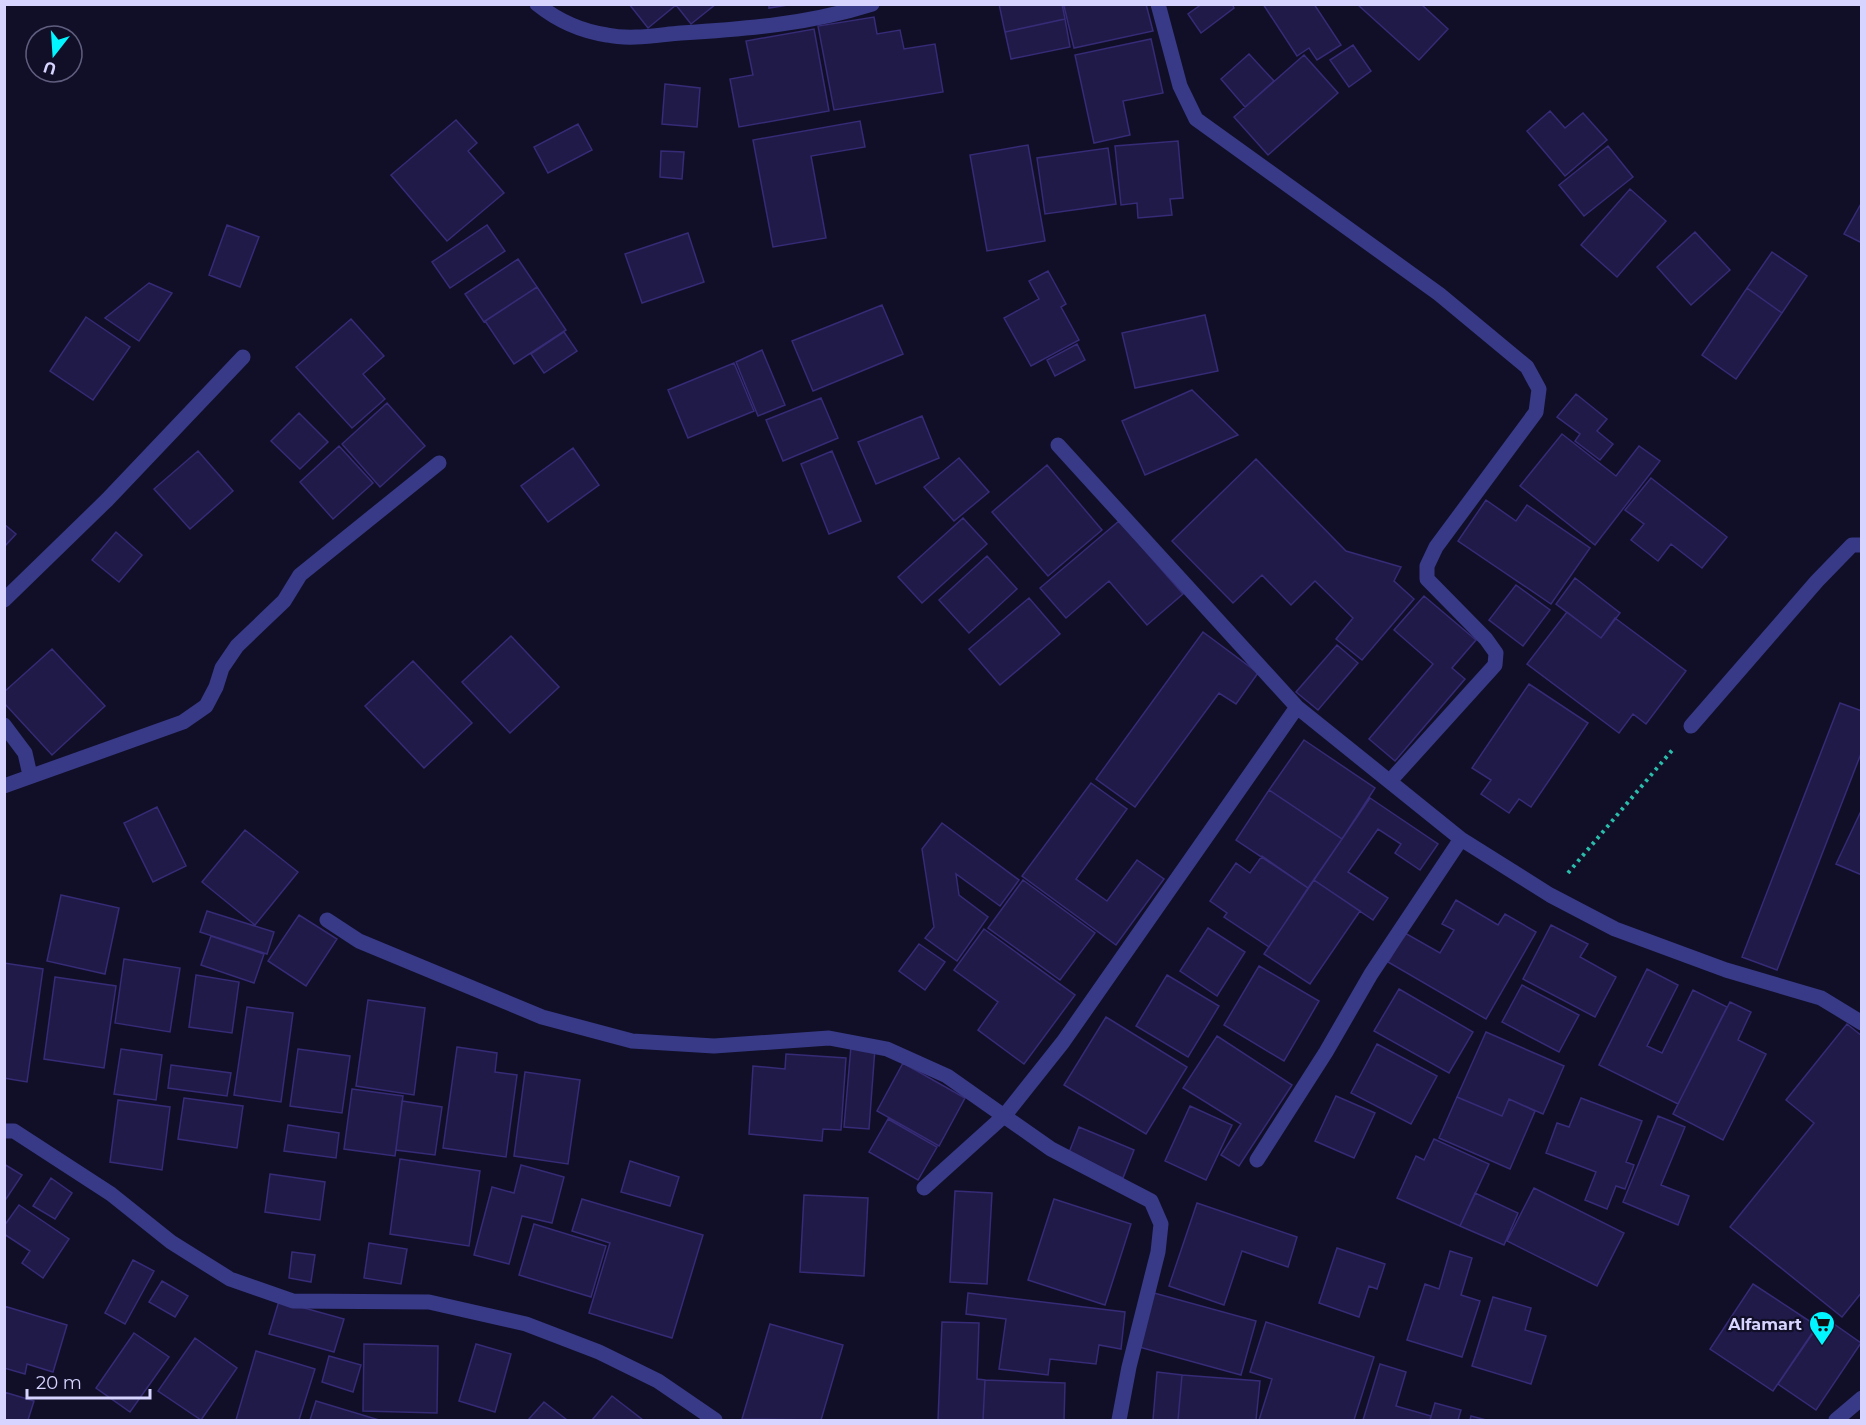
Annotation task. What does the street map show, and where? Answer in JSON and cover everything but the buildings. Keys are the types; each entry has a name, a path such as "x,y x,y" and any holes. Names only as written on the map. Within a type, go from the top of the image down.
{"street":[{"path":"537,4 556,20 584,30 610,36 633,37 765,27 829,18 872,4"},
{"path":"1158,4 1180,86 1196,119 1439,294 1527,367 1539,389 1536,412 1436,547 1427,566 1427,579 1486,639 1496,653 1495,665 1390,781"},
{"path":"4,600 107,500 243,357"},
{"path":"1058,445 1297,707 1461,838 1550,895 1615,929 1726,970 1821,998 1862,1023"},
{"path":"4,786 183,722 206,706 216,687 222,668 237,646 284,601 300,575 439,464"},
{"path":"1691,726 1817,581 1852,545 1862,545"},
{"path":"924,1188 1005,1116 1063,1042 1297,707"},
{"path":"4,725 25,753 30,775"},
{"path":"1257,1160 1326,1052 1371,974 1461,838"},
{"path":"327,920 358,941 542,1017 632,1041 714,1046 829,1038 887,1049 946,1076 1051,1149 1150,1201 1161,1224 1158,1252 1119,1420"},
{"path":"4,1131 14,1131 111,1194 171,1242 230,1279 294,1301 429,1302 526,1324 599,1352 658,1381 715,1420"},
{"path":"1836,1420 1862,1398"}],"path":[{"path":"1550,895 1691,726"}],"place":[{"name":"Alfamart","path":"1822,1347"}]}
